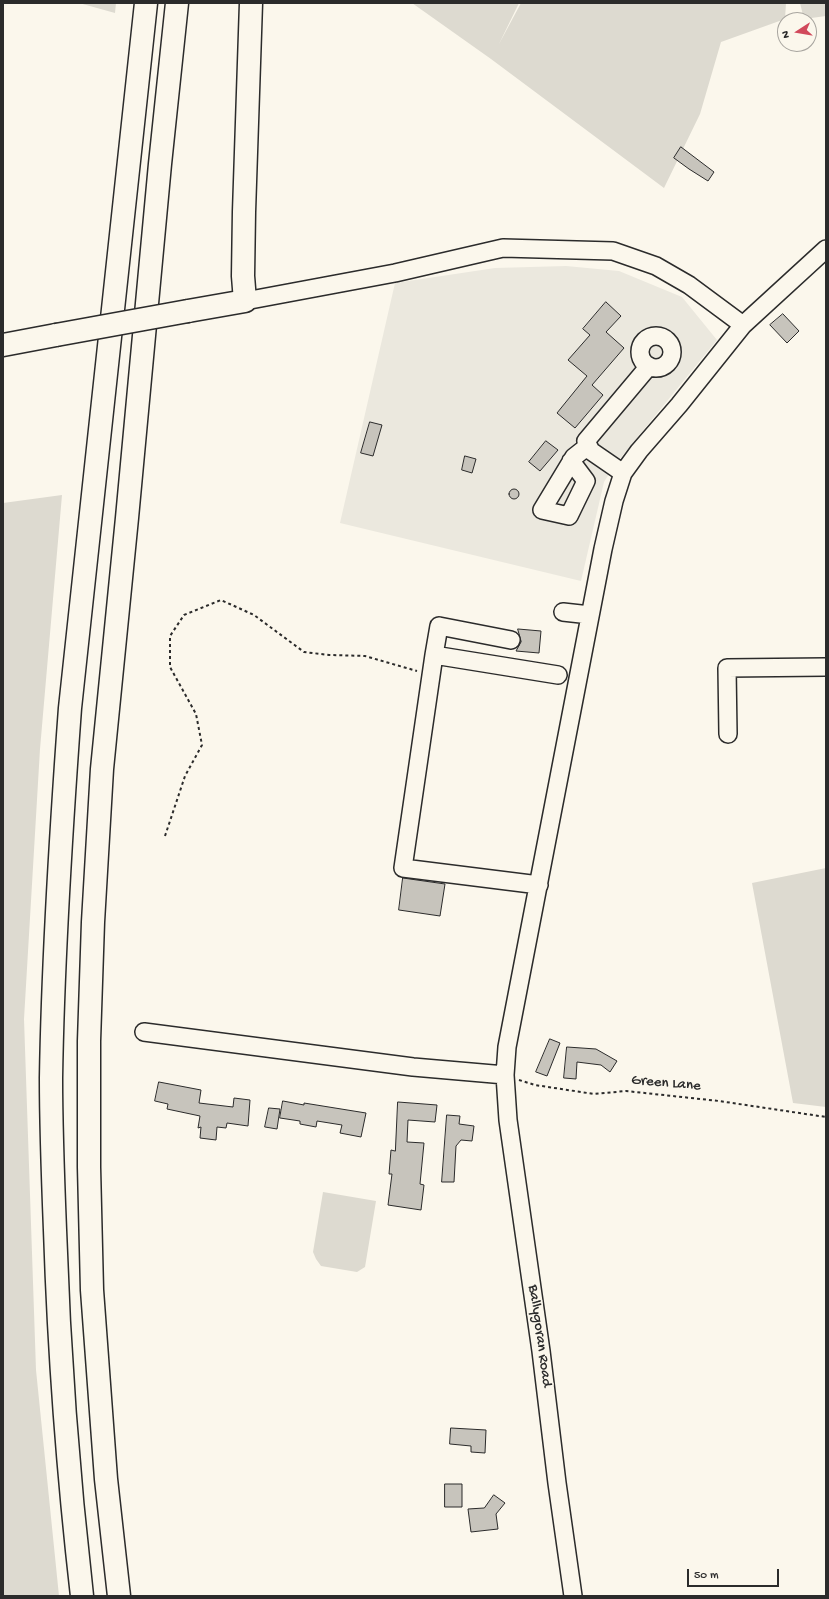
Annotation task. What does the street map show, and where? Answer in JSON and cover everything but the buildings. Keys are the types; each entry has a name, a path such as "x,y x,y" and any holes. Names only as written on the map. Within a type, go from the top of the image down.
{"main road":[{"path":"82,1596 73,1518 58,1314 51,1080 55,942 61,824 70,708 146,3"},
{"path":"119,1596 106,1479 92,1290 88,1057 92,930 102,769 160,164 177,3"},
{"path":"3,345 245,301 243,276 244,212 252,3"}],"street":[{"path":"245,301 395,274 503,248 613,252 656,266 689,285 743,325"},
{"name":"Ballygoran Road","path":"573,1596 557,1483 541,1351 509,1126 505,1075 508,1047 603,549 614,501 623,473 638,451 679,405 743,325 826,249"},
{"path":"623,473 591,451 586,441 649,366"},
{"path":"571,461 588,446"},
{"path":"562,612 590,615"},
{"path":"511,640 439,626 403,868 539,885"},
{"path":"434,655 558,675"},
{"path":"728,734 727,668 826,668"},
{"path":"144,1032 413,1067 505,1075"}],"path":[{"path":"165,836 185,776 202,745 196,714 170,667 170,636 184,615 221,600 254,615 304,652 329,655 365,656 431,675"},
{"name":"Green Lane","path":"505,1075 535,1085 594,1094 626,1091 719,1100 826,1117"}],"shaded area":[{"path":"79,3 116,3 115,13"},
{"path":"412,3 519,3 499,44 521,3 786,3 785,12 777,12 777,22 721,42 700,114 664,188 491,59"},
{"path":"800,3 826,3 826,16 817,17 817,12 802,12"},
{"path":"566,266 619,271 682,297 717,340 614,466 604,482 581,581 340,523 395,283 495,268"},
{"path":"62,495 40,749 24,1019 36,1370 59,1596 3,1596 3,503"},
{"path":"826,868 826,1107 793,1103 752,883"},
{"path":"323,1192 376,1201 365,1267 357,1272 321,1266 313,1252"}]}
